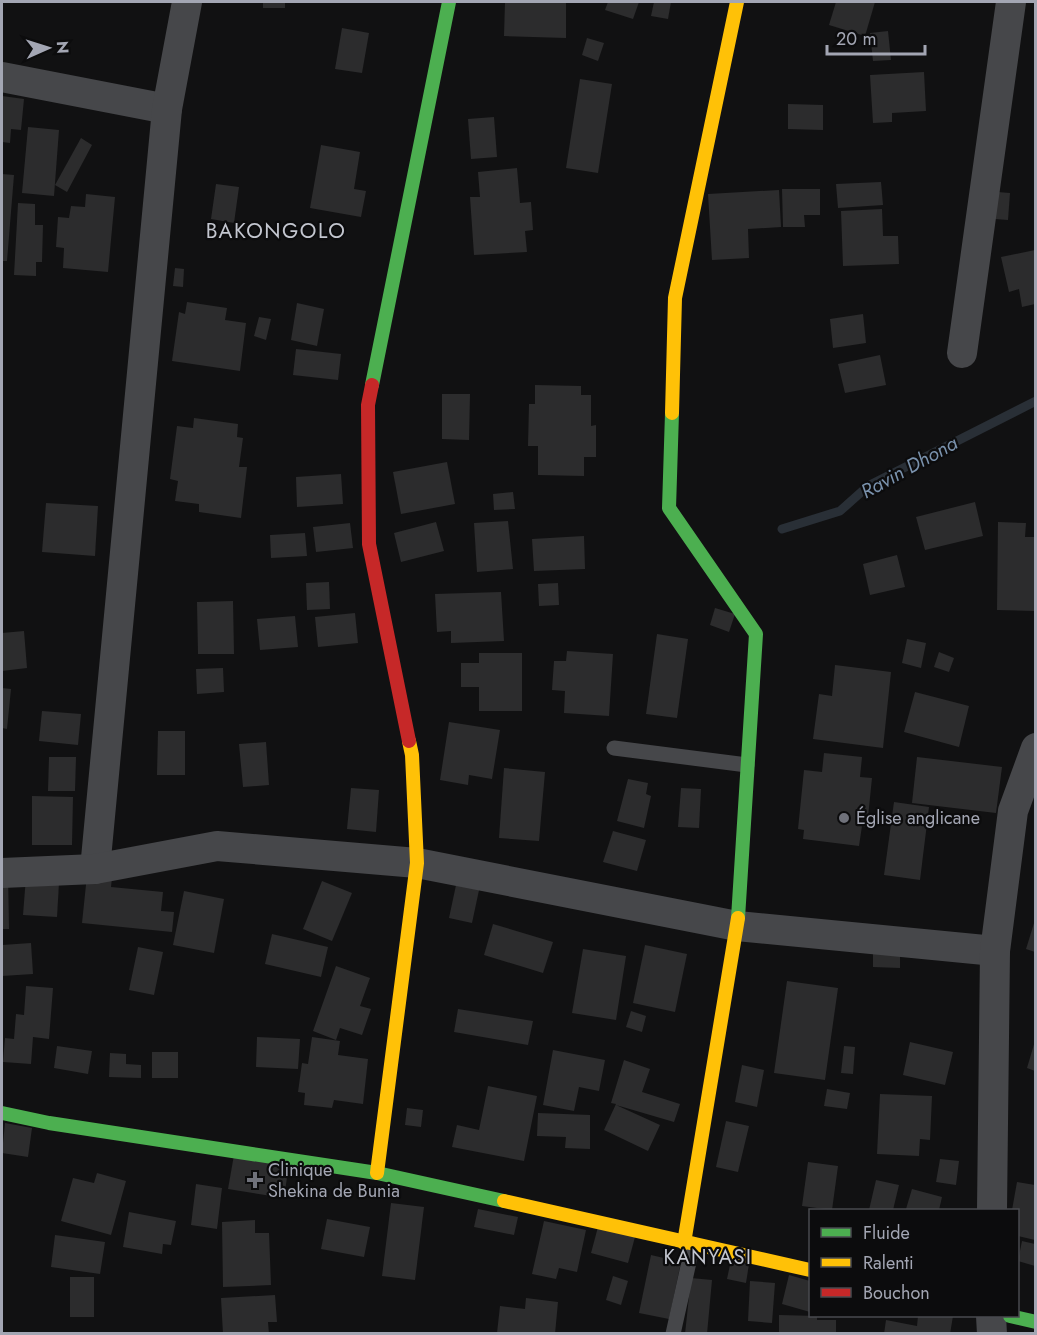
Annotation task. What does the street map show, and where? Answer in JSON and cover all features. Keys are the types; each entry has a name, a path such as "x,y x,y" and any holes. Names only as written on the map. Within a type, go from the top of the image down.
{"street":[{"path":"95,869 168,109 187,2"},
{"path":"377,1173 417,863 412,755 369,544 368,405 449,2"},
{"path":"689,1243 736,926 756,634 669,508 675,298 737,2"},
{"path":"962,353 1011,2"},
{"path":"2,77 168,109"},
{"path":"992,1209 994,951 1013,811 1035,748"},
{"path":"2,873 95,869 217,846 417,863 736,926 994,951"},
{"path":"2,1113 49,1123 377,1173 809,1270"},
{"path":"991,1317 992,1334"},
{"path":"1014,1317 1035,1322"}],"lane":[{"path":"614,748 747,765"},
{"path":"673,1334 689,1243"}],"building":[{"path":"263,2 285,2 285,8 263,8"},
{"path":"505,2 566,2 566,38 504,36"},
{"path":"608,2 639,2 633,19 605,10"},
{"path":"654,2 671,2 668,19 651,16"},
{"path":"836,2 875,2 865,36 829,25"},
{"path":"342,28 369,33 362,73 335,69"},
{"path":"888,31 891,60 873,61 870,33"},
{"path":"587,38 604,43 598,61 582,55"},
{"path":"924,72 926,111 892,113 892,122 873,123 870,75"},
{"path":"580,79 612,84 598,173 566,168"},
{"path":"2,96 24,99 21,130 11,129 10,143 2,142"},
{"path":"788,104 823,105 823,130 788,129"},
{"path":"494,117 497,157 471,159 468,119"},
{"path":"28,127 59,130 54,196 22,193"},
{"path":"81,138 92,145 67,192 55,185"},
{"path":"321,145 360,152 354,189 366,191 361,217 310,208"},
{"path":"517,168 520,203 531,202 533,230 525,231 527,252 474,255 470,197 480,197 478,172"},
{"path":"2,174 14,175 7,261 2,261"},
{"path":"881,182 883,205 838,208 836,184"},
{"path":"216,184 239,187 234,223 211,219"},
{"path":"782,189 820,189 820,215 804,215 805,227 783,227"},
{"path":"779,190 781,227 748,229 749,258 712,260 708,194"},
{"path":"985,191 1010,193 1008,220 982,218"},
{"path":"86,194 115,197 108,272 63,268 64,248 56,247 58,217 69,218 71,206 85,207"},
{"path":"18,203 35,204 35,225 43,225 42,262 36,262 36,276 14,275"},
{"path":"882,209 883,236 898,236 899,264 843,266 841,211"},
{"path":"1035,250 1035,304 1022,307 1019,289 1009,292 1001,257"},
{"path":"175,268 184,269 183,287 173,286"},
{"path":"187,302 227,308 225,320 246,323 240,371 172,361 179,312 185,314"},
{"path":"297,303 324,309 317,346 291,340"},
{"path":"863,314 866,343 833,348 830,319"},
{"path":"259,317 271,319 266,340 254,336"},
{"path":"296,349 341,354 338,380 293,375"},
{"path":"880,355 886,385 845,393 838,364"},
{"path":"535,385 581,386 581,395 591,395 591,426 596,425 596,457 584,457 584,476 538,475 538,446 528,446 529,404 535,404"},
{"path":"442,394 470,394 469,440 442,439"},
{"path":"194,418 238,424 237,437 243,438 239,467 247,467 241,518 199,512 199,504 175,501 178,481 170,479 177,426 193,428"},
{"path":"447,462 455,504 401,514 393,472"},
{"path":"341,474 343,504 297,507 296,477"},
{"path":"513,492 515,509 494,510 493,494"},
{"path":"975,502 983,536 925,550 916,517"},
{"path":"46,503 98,506 95,556 42,552"},
{"path":"508,521 513,569 477,572 474,523"},
{"path":"436,522 444,551 401,562 394,533"},
{"path":"998,522 1026,523 1025,537 1035,537 1035,611 997,610"},
{"path":"350,523 353,548 316,552 313,527"},
{"path":"305,533 307,556 271,558 270,535"},
{"path":"584,536 585,569 534,571 532,539"},
{"path":"897,555 905,587 870,595 863,564"},
{"path":"329,582 330,609 307,610 306,583"},
{"path":"558,583 559,605 539,606 538,584"},
{"path":"501,592 504,641 451,643 451,631 437,632 435,594"},
{"path":"233,601 234,654 198,654 197,602"},
{"path":"715,608 735,614 729,632 710,625"},
{"path":"355,613 358,643 318,647 315,617"},
{"path":"295,616 298,647 260,650 257,619"},
{"path":"24,631 27,668 2,671 2,633"},
{"path":"657,634 688,639 677,718 646,714"},
{"path":"907,639 926,643 921,668 902,663"},
{"path":"567,651 613,654 609,716 564,713 565,691 552,690 554,661 566,661"},
{"path":"939,652 954,658 949,672 934,667"},
{"path":"479,653 522,653 522,711 479,711 479,687 461,687 461,663 479,663"},
{"path":"835,665 891,672 883,748 813,739 819,694 832,696"},
{"path":"223,668 224,692 197,694 196,669"},
{"path":"2,688 11,689 7,729 2,728"},
{"path":"915,692 969,706 959,747 904,732"},
{"path":"42,711 81,714 78,745 39,741"},
{"path":"449,722 500,730 492,779 469,775 468,785 440,780"},
{"path":"158,731 185,731 185,775 157,775"},
{"path":"266,742 269,785 243,787 239,744"},
{"path":"824,753 862,757 860,777 872,778 867,827 862,826 859,846 803,839 804,830 798,829 804,770 822,772"},
{"path":"49,757 76,757 75,791 48,791"},
{"path":"917,757 1002,767 996,813 912,803"},
{"path":"504,768 545,772 539,841 499,838"},
{"path":"628,779 648,783 646,794 651,796 644,828 617,821"},
{"path":"351,788 379,790 376,832 347,829"},
{"path":"681,788 701,789 699,828 678,827"},
{"path":"32,796 73,797 72,845 32,845"},
{"path":"894,802 929,807 920,880 884,875"},
{"path":"613,831 646,840 637,871 603,862"},
{"path":"89,856 114,859 111,887 163,892 161,911 174,912 172,932 82,923"},
{"path":"27,864 60,866 57,917 23,915"},
{"path":"459,871 482,876 472,923 449,918"},
{"path":"2,872 8,872 9,929 2,929"},
{"path":"322,881 352,893 332,941 303,929"},
{"path":"184,891 224,899 214,953 173,945"},
{"path":"1035,920 1035,952 1026,949"},
{"path":"493,924 553,942 543,973 484,955"},
{"path":"272,934 328,947 321,977 265,964"},
{"path":"873,942 900,943 900,968 873,967"},
{"path":"31,943 33,974 2,976 2,945"},
{"path":"645,945 687,954 675,1012 633,1003"},
{"path":"138,947 163,952 154,995 129,990"},
{"path":"583,949 626,956 616,1020 572,1013"},
{"path":"336,966 370,978 360,1006 371,1009 362,1035 340,1028 336,1040 313,1031"},
{"path":"787,981 838,988 825,1080 774,1073"},
{"path":"26,986 53,988 49,1039 33,1037 31,1064 3,1062 5,1038 14,1039 16,1014 24,1015"},
{"path":"458,1009 533,1021 528,1045 454,1032"},
{"path":"631,1011 646,1016 642,1032 626,1027"},
{"path":"257,1037 300,1039 298,1069 256,1067"},
{"path":"312,1037 340,1041 338,1055 368,1059 363,1104 334,1100 332,1108 304,1105 305,1093 298,1092 302,1063 308,1064"},
{"path":"1035,1041 1035,1071 1027,1068"},
{"path":"910,1042 953,1052 945,1085 903,1075"},
{"path":"57,1046 92,1051 88,1074 54,1068"},
{"path":"844,1046 855,1047 853,1074 841,1073"},
{"path":"553,1050 605,1060 599,1091 579,1087 574,1111 543,1105"},
{"path":"152,1052 178,1052 178,1078 152,1078"},
{"path":"110,1053 126,1054 126,1064 141,1065 141,1078 109,1077"},
{"path":"624,1060 650,1069 642,1092 680,1104 674,1122 616,1105 660,1125 648,1151 604,1130 616,1104 611,1103"},
{"path":"742,1065 764,1070 757,1107 735,1102"},
{"path":"488,1086 537,1096 524,1161 452,1147 457,1125 479,1130"},
{"path":"827,1089 850,1093 847,1109 824,1106"},
{"path":"880,1094 932,1096 930,1140 920,1139 919,1156 877,1154"},
{"path":"407,1108 423,1110 421,1127 405,1125"},
{"path":"538,1113 590,1115 590,1149 565,1148 566,1137 537,1136"},
{"path":"726,1121 749,1126 738,1172 716,1167"},
{"path":"5,1123 32,1128 28,1157 2,1153"},
{"path":"234,1155 289,1164 284,1198 228,1189"},
{"path":"940,1159 959,1161 956,1185 936,1182"},
{"path":"808,1162 838,1166 832,1209 802,1206"},
{"path":"97,1173 126,1181 111,1235 61,1221 73,1178 94,1183"},
{"path":"876,1180 899,1185 893,1209 869,1209"},
{"path":"1017,1182 1035,1185 1035,1240 1019,1236 1019,1209 1012,1209"},
{"path":"196,1184 222,1188 217,1229 191,1225"},
{"path":"912,1189 942,1197 939,1209 906,1209"},
{"path":"391,1203 424,1207 415,1280 382,1276"},
{"path":"478,1209 518,1217 514,1235 474,1227"},
{"path":"129,1212 176,1221 171,1245 163,1244 162,1254 123,1247"},
{"path":"327,1219 370,1227 364,1257 321,1249"},
{"path":"255,1220 255,1233 269,1233 271,1285 223,1287 222,1222"},
{"path":"544,1221 586,1230 577,1272 559,1268 556,1279 532,1274"},
{"path":"598,1227 635,1237 628,1263 591,1253"},
{"path":"55,1235 105,1242 100,1274 51,1267"},
{"path":"1022,1241 1035,1244 1035,1266 1019,1261"},
{"path":"651,1255 681,1262 669,1319 639,1313"},
{"path":"731,1260 749,1264 746,1283 727,1279"},
{"path":"789,1275 809,1281 809,1312 782,1304"},
{"path":"613,1276 628,1281 621,1305 606,1300"},
{"path":"70,1277 94,1277 94,1317 70,1317"},
{"path":"691,1278 712,1280 707,1334 685,1334"},
{"path":"750,1281 775,1283 772,1323 748,1321"},
{"path":"275,1295 277,1322 268,1322 269,1334 223,1334 221,1298"},
{"path":"526,1298 558,1302 555,1334 497,1333 500,1306 525,1309"},
{"path":"779,1315 809,1316 817,1317 817,1320 836,1320 836,1334 779,1334"},
{"path":"918,1317 953,1317 950,1334 884,1334 886,1320 917,1326"}],"waterway":[{"name":"Ravin Dhona","path":"782,529 840,511 868,486 1036,401"}],"traffic: fast":[{"path":"372,385 449,2"},
{"path":"672,413 669,508 756,634 738,918"},
{"path":"2,1113 49,1123 377,1173 504,1201"},
{"path":"1014,1317 1036,1322"}],"traffic: slow":[{"path":"672,413 675,298 737,2"},
{"path":"377,1173 417,863 412,755 409,741"},
{"path":"684,1243 738,918"},
{"path":"504,1201 809,1270"}],"traffic: jam":[{"path":"372,385 368,405 369,544 409,741"}],"place":[{"name":"Église anglicane","path":"844,818"},
{"name":"Clinique Shekina de Bunia","path":"255,1180"}],"district":[{"name":"BAKONGOLO","path":"276,231"},
{"name":"KANYASI","path":"708,1257"}]}
